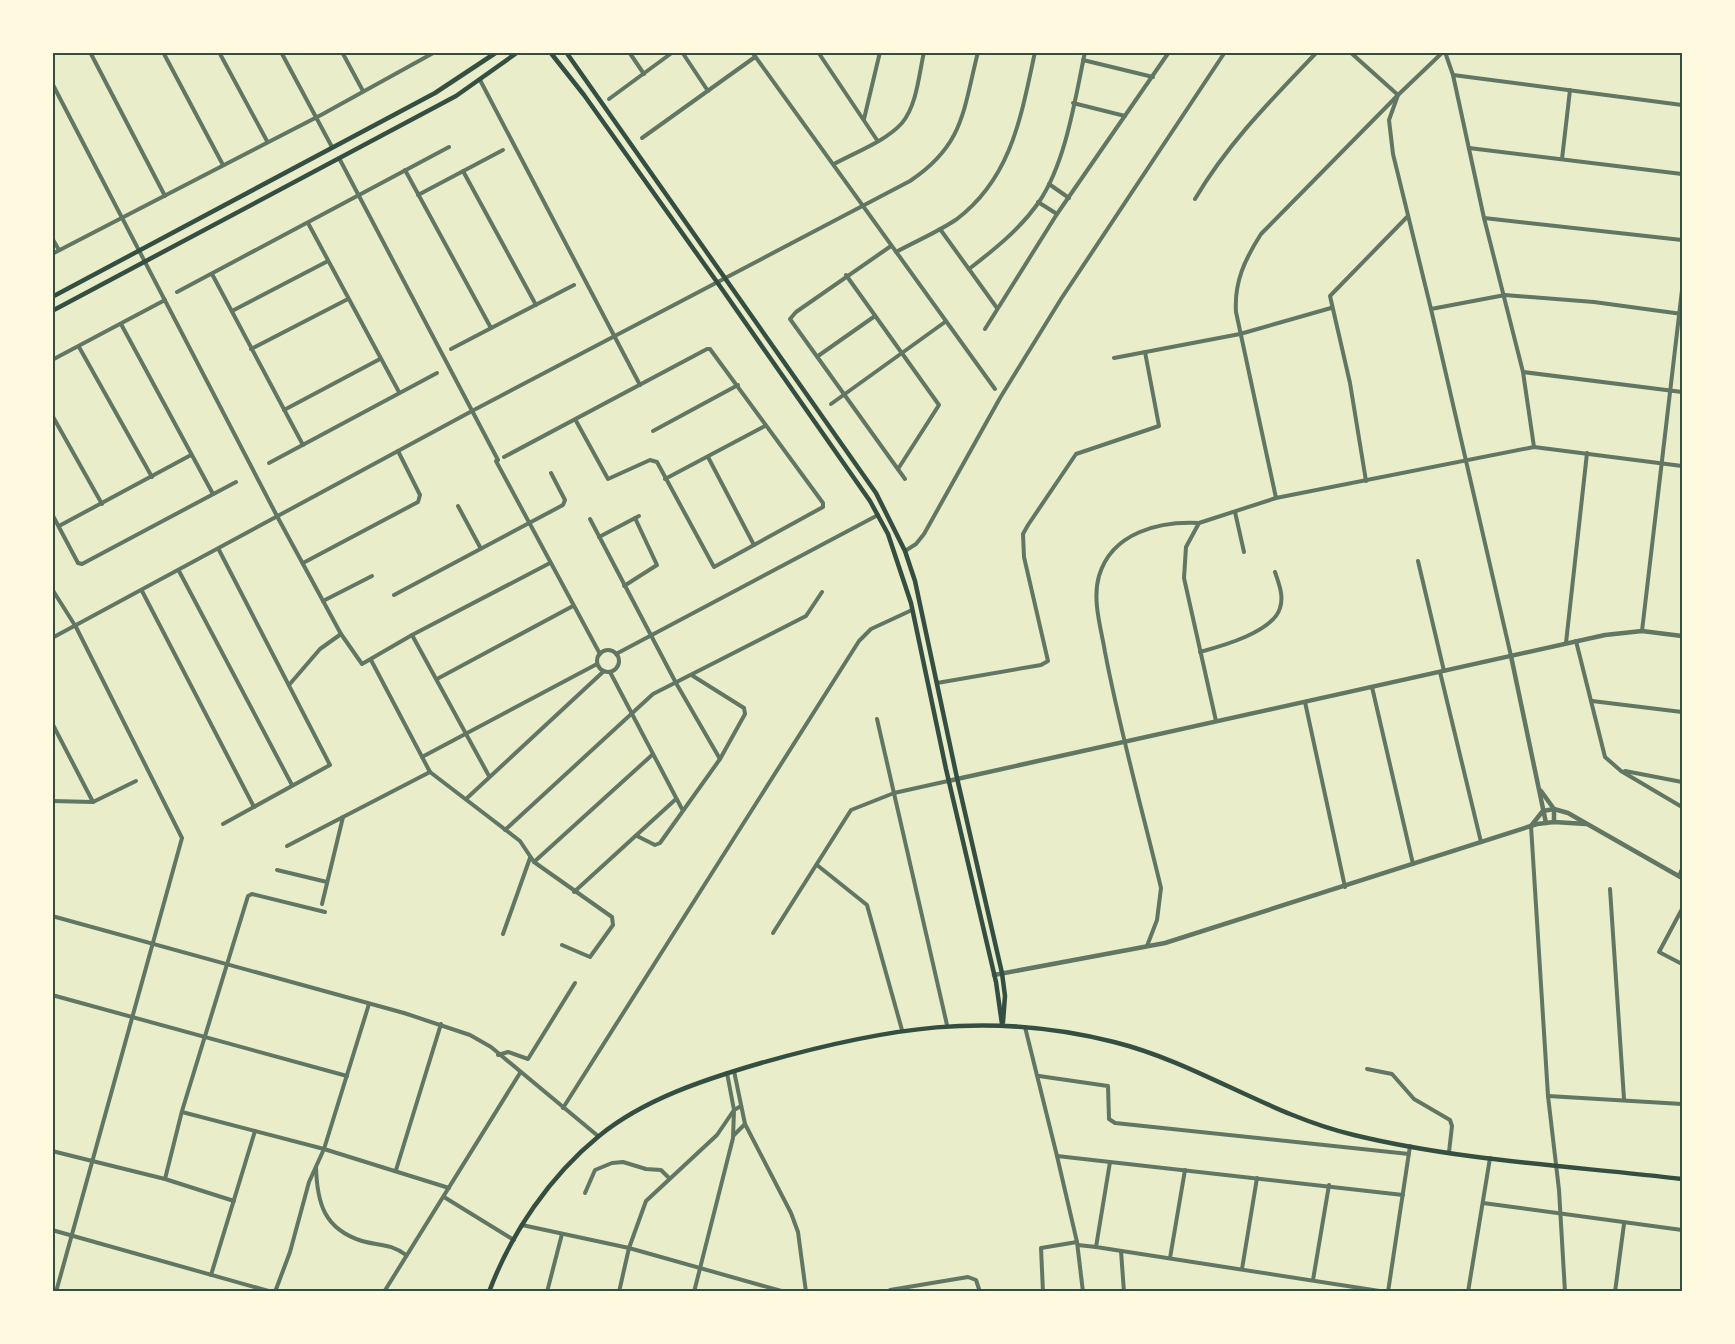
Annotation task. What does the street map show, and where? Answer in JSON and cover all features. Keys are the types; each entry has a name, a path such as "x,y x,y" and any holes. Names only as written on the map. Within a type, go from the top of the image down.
{"main road":[{"path":"52,297 435,93 497,52"},
{"path":"52,311 456,96 518,52"},
{"path":"550,52 584,95 717,282 878,515 897,556 912,610 948,781 994,975 1002,1024"},
{"path":"568,54 876,494 905,551 915,582 1002,973 1005,1013 1002,1024"},
{"path":"489,1292 522,1225 552,1185 598,1136 645,1108 727,1073 823,1045 902,1030 947,1025 1025,1026 1112,1041 1152,1052 1317,1125 1410,1146 1491,1158 1683,1179"}],"street":[{"path":"90,52 165,196"},
{"path":"164,52 223,165"},
{"path":"219,52 267,141"},
{"path":"281,52 332,147"},
{"path":"342,52 363,91"},
{"path":"52,254 123,219 435,52"},
{"path":"629,52 644,74"},
{"path":"609,99 674,52"},
{"path":"682,52 708,91"},
{"path":"818,52 877,140"},
{"path":"864,119 880,52"},
{"path":"834,164 877,140 903,122 911,107 924,52"},
{"path":"52,638 219,550 472,411 863,207 917,176 948,149 961,121 978,52"},
{"path":"896,252 956,219 982,196 1002,168 1017,134 1035,52"},
{"path":"969,269 998,247 1038,202 1049,184 1059,158 1085,52"},
{"path":"985,328 1057,214 1169,52"},
{"path":"905,551 916,544 924,534 1000,398 1055,309 1225,52"},
{"path":"1350,52 1398,94"},
{"path":"1276,498 1240,334 1235,296 1237,281 1247,257 1261,234 1398,94 1444,52 1453,75 1484,218 1505,295 1516,353 1523,372 1534,447"},
{"path":"1194,199 1220,158 1248,124 1316,53"},
{"path":"642,138 754,55 995,389"},
{"path":"1083,60 1153,77"},
{"path":"1453,75 1683,105"},
{"path":"480,81 640,386"},
{"path":"52,83 278,518 341,634 362,664 412,635 550,563"},
{"path":"1562,159 1570,90"},
{"path":"1398,94 1389,120 1393,154 1431,309 1541,791 1546,823"},
{"path":"1073,103 1125,116"},
{"path":"177,292 449,147"},
{"path":"1469,148 1683,174"},
{"path":"418,195 503,150"},
{"path":"339,157 550,563 600,654 597,664 423,757"},
{"path":"405,170 491,328"},
{"path":"464,171 536,305"},
{"path":"1049,184 1069,198"},
{"path":"1038,202 1057,214"},
{"path":"1366,481 1350,383 1330,296 1407,216"},
{"path":"1484,218 1683,240"},
{"path":"308,223 399,392"},
{"path":"940,229 997,308"},
{"path":"52,238 59,251"},
{"path":"891,246 796,312 790,319 905,478"},
{"path":"232,311 328,261"},
{"path":"212,274 303,445"},
{"path":"846,276 939,405 898,469"},
{"path":"451,349 574,285"},
{"path":"1642,631 1683,290"},
{"path":"1431,309 1505,295 1594,302 1681,314"},
{"path":"251,349 348,299"},
{"path":"52,360 165,300"},
{"path":"1114,358 1240,334 1331,308"},
{"path":"818,356 875,316"},
{"path":"831,404 945,322"},
{"path":"121,324 213,494"},
{"path":"79,347 152,477"},
{"path":"504,457 575,419 640,386 707,349 713,350 765,426 823,503 820,510 717,566 712,565 654,459 608,479 575,419"},
{"path":"937,683 1041,665 1048,661 1024,557 1023,534 1076,453 1159,426 1145,352"},
{"path":"284,410 380,359"},
{"path":"1523,372 1683,392"},
{"path":"269,463 437,373"},
{"path":"653,431 738,385"},
{"path":"52,415 102,504"},
{"path":"665,479 765,426"},
{"path":"1148,946 1157,920 1161,888 1125,742 1098,612 1096,588 1099,574 1107,559 1129,536 1165,524 1200,523 1276,498 1534,447 1683,466"},
{"path":"303,563 418,502 420,495 398,452"},
{"path":"1566,643 1587,453"},
{"path":"59,526 191,455"},
{"path":"708,458 754,545"},
{"path":"394,595 565,503 551,473"},
{"path":"52,514 78,563 82,564 236,482"},
{"path":"458,506 480,547"},
{"path":"1235,512 1244,552"},
{"path":"616,654 878,515"},
{"path":"599,537 637,517 657,565 624,586"},
{"path":"590,519 676,683 720,759"},
{"path":"1200,523 1186,547 1184,563 1187,593 1216,722"},
{"path":"219,550 330,765 223,824"},
{"path":"1418,561 1481,842"},
{"path":"179,571 292,785"},
{"path":"1200,652 1242,639 1280,610 1282,594 1275,572"},
{"path":"323,601 372,576"},
{"path":"52,589 76,627 182,838 56,1292"},
{"path":"142,591 254,807"},
{"path":"505,830 653,694 693,676 806,616 822,592"},
{"path":"437,679 573,606"},
{"path":"563,1108 859,641 871,629 912,610"},
{"path":"773,933 851,810 894,793 1576,641 1642,631 1683,636"},
{"path":"290,685 320,649 341,634"},
{"path":"412,635 489,776"},
{"path":"1576,641 1605,757 1621,771 1683,807"},
{"path":"600,654 610,651 616,654"},
{"path":"610,672 618,665 616,654"},
{"path":"371,660 430,772 519,841 534,862 612,917 613,925 590,957 562,945"},
{"path":"597,664 604,671 610,672"},
{"path":"466,799 604,671"},
{"path":"610,672 652,755 683,809"},
{"path":"637,836 658,845 720,759 746,711 693,676"},
{"path":"1372,687 1413,865"},
{"path":"1592,701 1683,712"},
{"path":"1305,702 1346,887"},
{"path":"877,719 947,1025"},
{"path":"52,723 93,802"},
{"path":"534,862 652,755"},
{"path":"1621,771 1683,782"},
{"path":"287,846 430,772"},
{"path":"52,801 93,802 136,781"},
{"path":"1541,791 1554,809 1554,822"},
{"path":"574,892 676,799"},
{"path":"1565,1292 1561,1213 1553,1122 1548,1096 1531,826 1543,811 1554,809 1568,813 1681,877 1683,869"},
{"path":"322,904 344,816"},
{"path":"994,975 1165,944 1531,826 1554,822 1586,824"},
{"path":"503,934 530,858"},
{"path":"817,864 867,906 902,1030"},
{"path":"277,870 327,882"},
{"path":"1610,889 1624,1099"},
{"path":"165,1179 182,1112 244,902 250,894 325,912"},
{"path":"1683,909 1659,952 1683,964"},
{"path":"52,916 154,942 441,1024 476,1038 598,1136"},
{"path":"498,1055 508,1052 528,1059 575,983"},
{"path":"53,996 205,1035 347,1076"},
{"path":"52,1230 274,1292 290,1252 309,1182 324,1149 369,1004"},
{"path":"396,1170 441,1024"},
{"path":"1025,1026 1078,1243 1083,1292"},
{"path":"1367,1069 1392,1074 1415,1100 1450,1120 1452,1126 1449,1152"},
{"path":"734,1071 745,1124 791,1213 802,1252 806,1292"},
{"path":"384,1292 520,1073"},
{"path":"694,1292 733,1136 734,1110 727,1073"},
{"path":"1038,1076 1108,1086 1109,1119 1115,1123 1409,1154"},
{"path":"1548,1096 1683,1104"},
{"path":"619,1292 629,1248 646,1201 717,1135 734,1110 741,1106"},
{"path":"182,1112 324,1149 449,1188"},
{"path":"733,1136 745,1124"},
{"path":"211,1275 255,1131"},
{"path":"1043,1292 1041,1248 1078,1243 1387,1292 1410,1146"},
{"path":"52,1151 92,1163 165,1179 234,1202"},
{"path":"1057,1156 1403,1195"},
{"path":"1468,1292 1491,1158"},
{"path":"1096,1247 1110,1162"},
{"path":"585,1193 595,1170 612,1163 661,1170 669,1178"},
{"path":"316,1165 316,1193 320,1208 333,1225 360,1241 385,1244 406,1255"},
{"path":"1170,1258 1185,1170"},
{"path":"1242,1269 1257,1178"},
{"path":"1313,1280 1329,1185"},
{"path":"444,1197 514,1240"},
{"path":"1483,1203 1624,1224 1683,1230"},
{"path":"1615,1292 1624,1224"},
{"path":"522,1225 629,1248 785,1292"},
{"path":"547,1292 562,1234"},
{"path":"1121,1251 1124,1292"},
{"path":"873,1292 890,1291 968,1276 976,1280 980,1292"}]}
